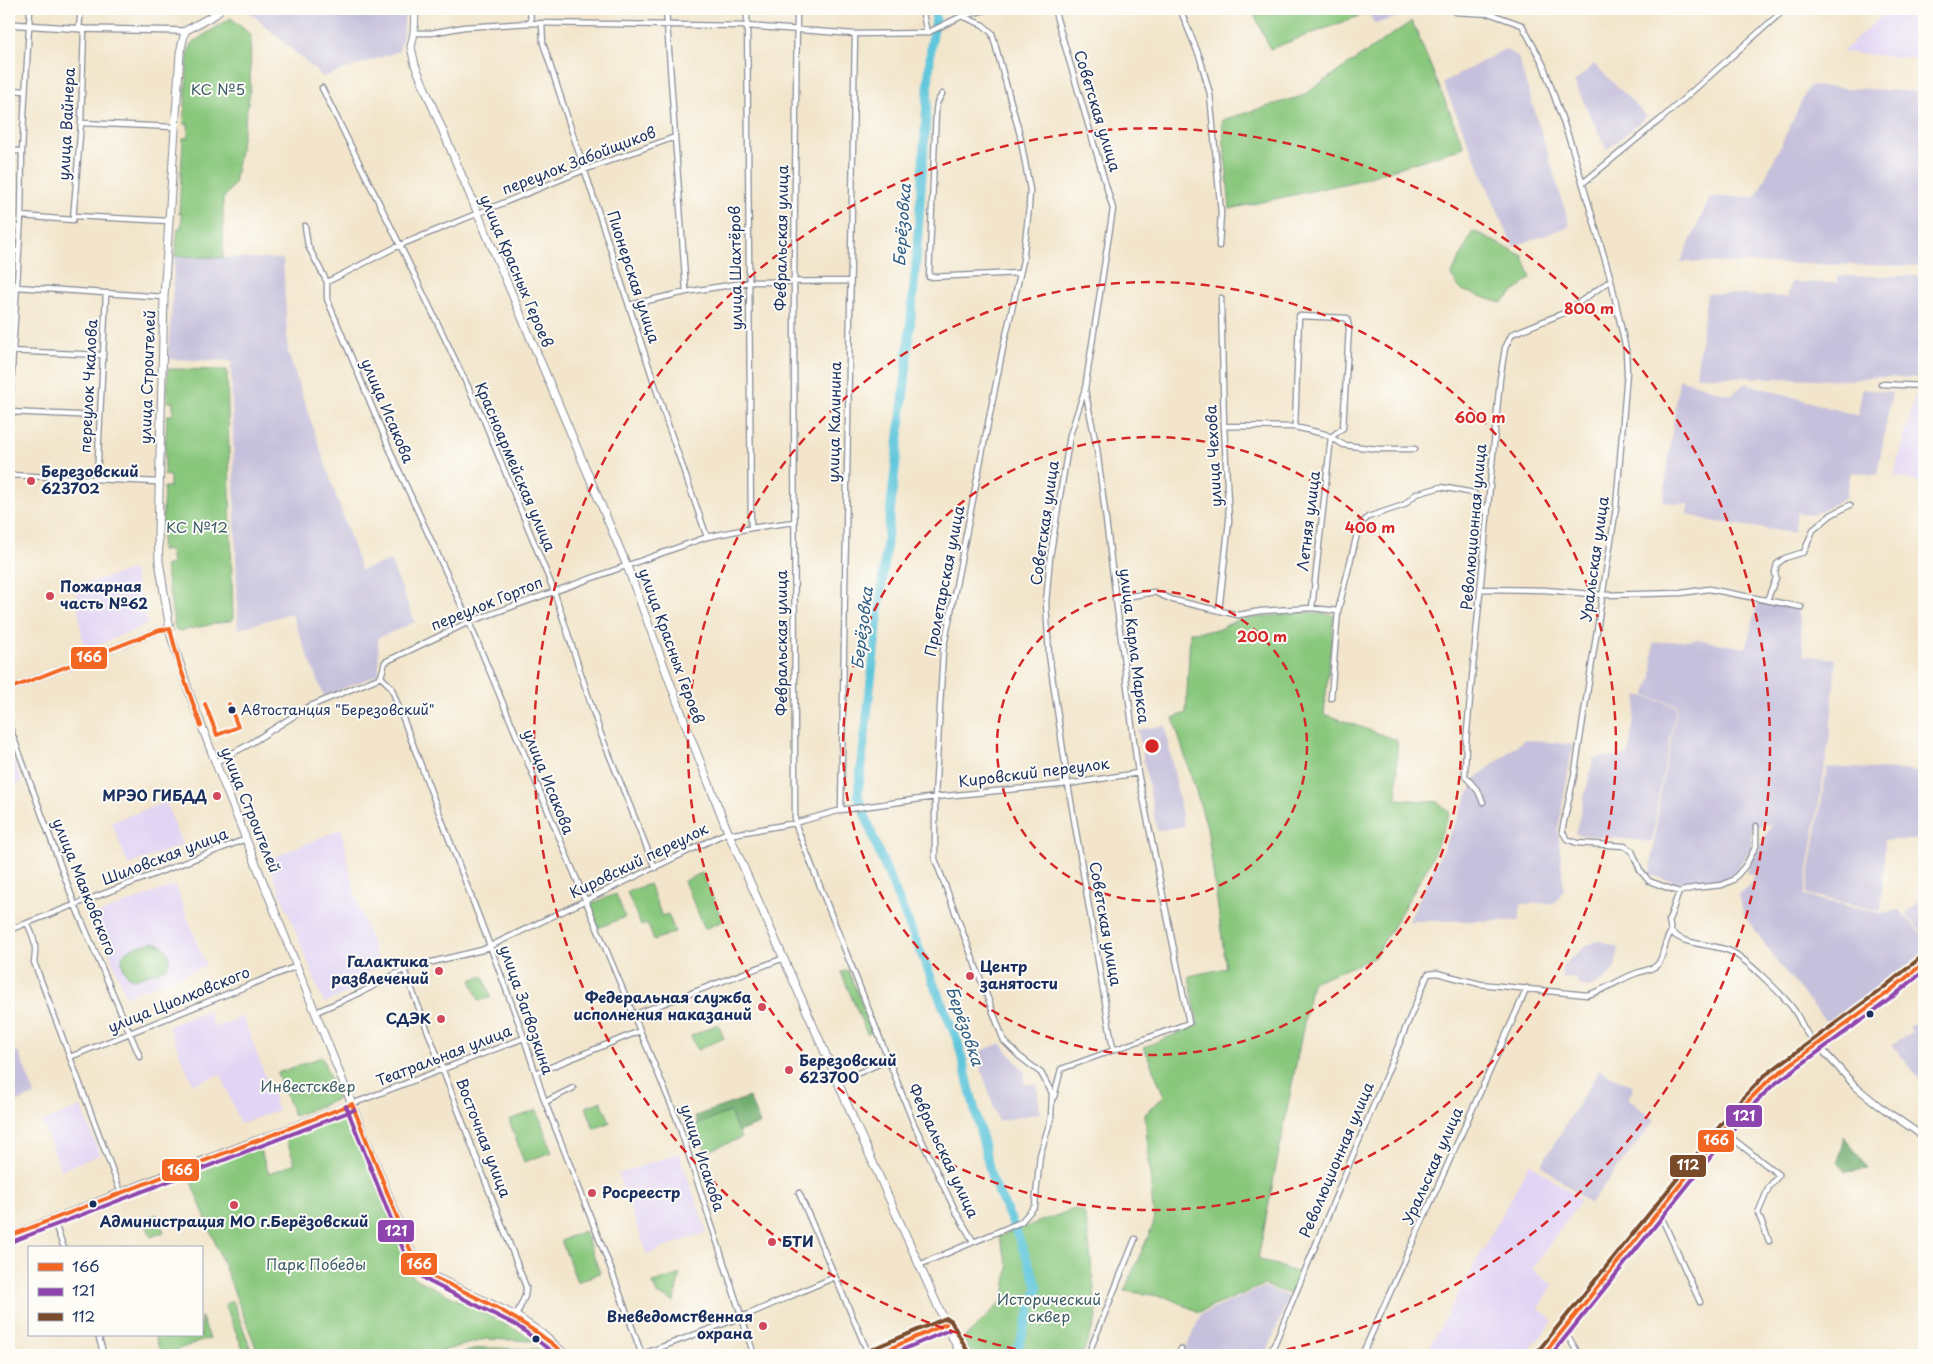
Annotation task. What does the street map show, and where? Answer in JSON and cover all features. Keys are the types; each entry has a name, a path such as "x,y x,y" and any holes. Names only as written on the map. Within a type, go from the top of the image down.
{"main road":[{"path":"185,31 216,14 220,9"},
{"name":"улица Красных Героев","path":"414,9 414,32 411,47 415,65 627,566 728,832 855,1123 946,1324"},
{"name":"улица Строителей","path":"185,31 181,45 174,126 164,297 158,482 159,553 170,629 180,667 246,839 416,1261 433,1277 516,1316 542,1334 566,1355"},
{"path":"1543,1355 1565,1331 1745,1104 1768,1081 1886,994 1924,962"},
{"path":"876,1355 946,1324 962,1355"}],"street":[{"path":"9,421 10,351 19,251 22,151 30,9"},
{"name":"улица Вайнера","path":"74,218 80,123 81,9"},
{"path":"530,9 531,23"},
{"path":"666,9 686,292"},
{"name":"улица Шахтёров","path":"747,9 752,528"},
{"name":"Февральская улица","path":"797,9 794,281 795,823 913,1122 956,1212 973,1241"},
{"path":"922,9 927,33"},
{"path":"961,9 962,16"},
{"path":"414,32 431,33 464,28 542,23 747,26 854,34 927,33 962,16 989,9"},
{"name":"Советская улица","path":"1054,9 1113,209 1085,389 1070,434 1050,557 1046,603 1049,655 1068,784 1113,1049"},
{"path":"1180,9 1200,58 1210,94 1221,213 1219,246"},
{"name":"Уральская улица","path":"1451,9 1455,12 1491,14 1522,25 1543,64 1583,183 1611,280 1626,350 1627,372 1616,508 1575,770 1562,831 1566,839 1578,843 1624,846 1632,851 1640,870 1649,881 1679,892"},
{"path":"1583,183 1661,119 1785,9"},
{"name":"Пролетарская улица","path":"962,16 983,25 992,33 1020,135 1030,190 1023,261 1003,348 943,651 934,797 935,859 1004,1041 1019,1056 1041,1073 1052,1093 1053,1101"},
{"name":"Пионерская улица","path":"542,23 543,43 707,537"},
{"path":"9,24 185,31"},
{"name":"улица Калинина","path":"841,810 854,34"},
{"name":"Красноармейская улица","path":"322,88 483,418 554,591 600,732 655,868"},
{"path":"9,90 25,91"},
{"path":"942,94 937,103 936,111 930,278 1020,272"},
{"path":"80,123 174,126"},
{"name":"переулок Забойщиков","path":"327,282 400,245 584,170 675,137"},
{"path":"9,151 22,151"},
{"path":"21,216 169,221"},
{"name":"улица Исакова","path":"305,226 308,246 327,282 328,299 391,453 469,622 584,902 677,1119 754,1355"},
{"path":"9,251 19,251"},
{"name":"Революционная улица","path":"1483,802 1478,792 1465,776 1466,742 1482,589 1500,378 1505,348 1512,334 1564,313 1611,280"},
{"path":"629,305 686,292 749,282 850,281"},
{"path":"16,287 164,297"},
{"name":"переулок Чкалова","path":"97,479 106,294"},
{"name":"улица Чехова","path":"1219,611 1229,521 1224,426 1221,298"},
{"path":"1295,427 1299,316 1347,318 1349,328 1343,428 1331,437"},
{"path":"10,351 102,355"},
{"path":"1881,384 1924,386"},
{"name":"улица Карла Маркса","path":"1085,389 1096,449 1138,773 1189,1023 1128,1046 1113,1049"},
{"path":"9,412 100,416"},
{"path":"1224,426 1295,427 1325,434 1344,445 1378,449 1414,449"},
{"name":"Летняя улица","path":"1312,608 1331,437"},
{"path":"9,475 158,482"},
{"path":"1331,698 1338,611 1359,526 1368,517 1404,505 1416,494 1441,487 1474,493 1488,514"},
{"path":"1767,600 1776,578 1777,564 1785,558 1804,552 1813,530 1831,515 1850,505"},
{"name":"переулок Гортоп","path":"380,677 385,662 469,622 707,537 794,522"},
{"path":"1482,589 1546,590 1603,595 1709,589 1801,607"},
{"path":"1115,599 1154,592 1173,600 1238,615 1261,611 1312,608 1338,611"},
{"path":"9,689 153,632 170,629"},
{"path":"216,762 248,745 308,707 380,677"},
{"name":"улица Загвозкина","path":"380,677 391,687 490,946 545,1102 611,1269 642,1355"},
{"name":"улица Маяковского","path":"9,726 75,905 140,1057"},
{"name":"Кировский переулок","path":"316,1012 362,992 404,969 482,950 728,832 734,834 795,823 841,810 934,797 1068,784 1138,773"},
{"path":"1756,826 1756,846 1746,865 1733,880 1722,885 1693,888 1679,892 1669,920 1671,932 1682,940 1732,952 1779,993 1794,1010 1804,1032 1818,1044 1856,1087 1924,1137"},
{"name":"Шиловская улица","path":"9,930 246,839"},
{"path":"27,923 36,940 34,962 121,1193"},
{"path":"1527,988 1587,995 1598,993 1628,976 1657,966 1665,940 1671,932"},
{"path":"633,1015 784,958"},
{"name":"улица Циолковского","path":"70,1057 297,966"},
{"name":"Восточная улица","path":"404,969 526,1287 525,1296 516,1316"},
{"name":"Революционная улица","path":"1270,1355 1428,974 1437,973 1480,984 1527,988"},
{"name":"Уральская улица","path":"1362,1355 1527,988"},
{"path":"536,1073 640,1031"},
{"name":"Театральная улица","path":"9,1234 53,1219 524,1038"},
{"path":"919,1264 1021,1222 1028,1216 1035,1206 1040,1155 1062,1069 1113,1049"},
{"path":"838,1082 888,1060"},
{"path":"545,1102 573,1088"},
{"path":"1723,1131 1780,1175 1769,1187 1758,1213 1769,1241"},
{"path":"799,1193 868,1355"},
{"path":"1659,1212 1700,1302"},
{"path":"53,1219 63,1246"},
{"path":"1088,1355 1135,1239"},
{"path":"642,1355 742,1317 836,1277"},
{"path":"1565,1331 1579,1355"},
{"path":"98,1336 104,1355"},
{"path":"1178,1355 1181,1348"}],"shaded area":[{"path":"246,9 405,9 404,30 399,51 323,77"},
{"path":"1365,9 1423,9 1375,24"},
{"path":"1889,9 1924,9 1924,59 1842,52"},
{"path":"1505,49 1518,57 1570,226 1513,247 1443,83"},
{"path":"1594,64 1647,116 1607,150 1574,82"},
{"path":"1809,86 1924,92 1924,266 1681,262 1710,197 1756,197"},
{"path":"175,256 283,259 288,353 361,570 390,560 415,622 378,638 379,674 324,696 291,613 238,629 231,361 168,359"},
{"path":"1837,276 1924,276 1924,378 1868,377 1853,380 1696,376 1707,293 1787,297 1791,282 1837,283"},
{"path":"1679,379 1731,395 1745,383 1858,416 1862,389 1892,392 1877,475 1851,472 1846,498 1814,514 1797,513 1794,533 1711,521 1687,514 1688,504 1663,502"},
{"path":"1916,393 1924,396 1924,483 1894,476"},
{"path":"133,570 148,624 84,651 75,586"},
{"path":"1758,600 1798,608 1804,655 1836,659 1830,734 1804,896 1880,913 1899,910 1924,936 1924,951 1860,1006 1827,1023 1779,964 1744,915 1738,895 1749,886 1754,875 1746,873 1772,824 1751,827 1751,848 1734,873 1725,879 1681,883 1650,875 1660,795 1678,705 1645,696 1652,677 1653,643 1697,639 1746,648"},
{"path":"1638,695 1677,706 1659,793 1652,842 1575,834 1594,758 1628,755"},
{"path":"1165,725 1184,826 1157,831 1138,730"},
{"path":"1525,739 1573,745 1558,830 1564,890 1554,903 1521,904 1519,921 1409,921 1476,778"},
{"path":"9,748 22,782 9,787"},
{"path":"1827,767 1924,771 1923,840 1885,840 1881,911 1806,894"},
{"path":"166,802 182,845 128,865 112,822"},
{"path":"341,829 356,898 380,967 360,976 364,986 324,1003 267,860"},
{"path":"175,885 206,966 126,996 95,915"},
{"path":"1924,895 1924,934 1906,915"},
{"path":"1599,940 1619,948 1615,968 1603,981 1591,987 1578,985 1577,979 1562,978 1562,966 1584,947"},
{"path":"208,1010 214,1027 243,1017 278,1110 240,1124 221,1074 193,1084 168,1026"},
{"path":"1924,1020 1924,1085 1892,1044 1912,1032 1909,1026"},
{"path":"1001,1043 1025,1073 1024,1084 1037,1084 1040,1113 998,1121 976,1053"},
{"path":"18,1051 35,1095 9,1105 9,1055"},
{"path":"1599,1070 1634,1087 1628,1099 1655,1120 1590,1204 1541,1165"},
{"path":"81,1107 100,1155 61,1170 42,1122"},
{"path":"679,1153 707,1232 647,1254 618,1174"},
{"path":"1530,1163 1581,1200 1532,1269 1554,1285 1538,1308 1553,1321 1525,1355 1447,1355 1429,1348"},
{"path":"1264,1287 1289,1296 1266,1355 1183,1355 1201,1314"}],"green space":[{"path":"1252,9 1358,9 1362,15 1270,49"},
{"name":"КС №5","path":"231,18 251,35 250,92 234,184 223,199 223,258 175,256 178,228 181,228 182,214 179,214 183,138 188,138 188,124 184,124 188,52 193,42"},
{"path":"1412,21 1464,147 1357,181 1230,209 1222,120 1302,96"},
{"path":"1473,231 1523,256 1531,278 1501,303 1461,290 1451,276"},
{"name":"КС №12","path":"168,369 227,370 233,620 180,631 175,629 165,565 172,565 170,551 161,550 164,487 170,487 170,476 164,475 167,415 173,415 173,402 167,402"},
{"path":"1307,612 1334,615 1324,714 1397,740 1397,799 1438,802 1450,812 1429,865 1374,958 1312,982 1258,1259 1299,1273 1290,1294 1264,1285 1199,1312 1166,1297 1124,1291 1154,1223 1145,1114 1164,1096 1144,1047 1198,1025 1189,976 1226,968 1207,827 1173,718 1186,713 1190,632 1217,630 1237,620"},
{"path":"702,873 723,921 705,929 684,881"},
{"path":"649,884 662,916 668,914 675,932 654,940 647,923 641,926 627,892"},
{"path":"616,894 625,917 598,928 588,905"},
{"path":"153,942 165,948 169,955 169,964 166,968 135,979 129,977 124,969 122,957 134,947"},
{"path":"848,970 873,1032 867,1034 841,972"},
{"path":"483,976 491,997 479,1001 471,980"},
{"path":"718,1024 724,1038 697,1050 691,1036"},
{"name":"Инвестсквер","path":"322,1057 338,1099 294,1116 277,1073"},
{"path":"749,1097 760,1124 738,1132 730,1112 698,1124 695,1116"},
{"path":"601,1101 610,1122 594,1129 586,1107"},
{"path":"537,1110 552,1152 524,1162 509,1120"},
{"path":"730,1111 741,1138 706,1152 696,1125"},
{"name":"Парк Победы","path":"343,1114 351,1121 413,1277 538,1341 486,1339 427,1355 259,1355 187,1171 258,1145 269,1174 295,1163 284,1134"},
{"path":"1844,1136 1868,1169 1846,1172 1838,1162"},
{"name":"Исторический сквер","path":"1075,1209 1084,1212 1097,1317 1082,1355 971,1355 963,1338 1004,1299 1008,1267 999,1236"},
{"path":"157,1214 164,1232 151,1237 144,1219"},
{"path":"584,1231 600,1273 577,1282 561,1240"},
{"path":"680,1274 674,1302 657,1294 653,1283"},
{"path":"233,1301 253,1355 245,1355 225,1304"},
{"path":"202,1318 210,1338 162,1355 154,1336 202,1336"},
{"path":"481,1348 546,1349 552,1355 454,1355"}],"waterway":[{"name":"Берёзовка","path":"934,9 936,20 931,45 916,263 905,382 858,795 876,845 958,1042 992,1179 1013,1224"},
{"name":"Берёзовка","path":"1003,1355 1018,1348 1038,1287 1014,1226"}],"transit line":[{"name":"166","path":"170,629 180,667 201,726"},
{"name":"166","path":"9,689 160,630 170,629"},
{"name":"166","path":"205,704 217,735 238,727 229,704"},
{"name":"112","path":"1538,1351 1741,1100 1764,1076 1882,989 1920,958"},
{"name":"166","path":"1543,1355 1745,1104 1768,1081 1886,994 1924,963"},
{"name":"121","path":"1551,1355 1750,1108 1772,1086 1890,999 1924,971"},
{"name":"166","path":"352,1104 411,1252 421,1268 433,1277 486,1302 519,1321 566,1355"},
{"name":"166","path":"9,1236 352,1104"},
{"name":"121","path":"346,1106 405,1254 416,1272 430,1282 516,1325 557,1355"},
{"name":"121","path":"11,1242 354,1110"},
{"name":"112","path":"872,1349 946,1318 951,1321 968,1352"},
{"name":"166","path":"875,1355 946,1324"},
{"name":"121","path":"890,1355 949,1330"}],"place":[{"name":"Березовский 623702","path":"31,481"},
{"name":"Пожарная часть №62","path":"50,596"},
{"name":"Автостанция \"Березовский\"","path":"232,710"},
{"name":"МРЭО ГИБДД","path":"217,796"},
{"name":"Галактика развлечений","path":"439,971"},
{"name":"Центр занятости","path":"970,976"},
{"name":"Федеральная служба исполнения наказаний","path":"762,1007"},
{"name":"СДЭК","path":"441,1019"},
{"name":"Березовский 623700","path":"789,1070"},
{"name":"Росреестр","path":"592,1193"},
{"name":"Администрация МО г.Берёзовский","path":"234,1205"},
{"name":"БТИ","path":"772,1242"},
{"name":"Вневедомственная охрана","path":"763,1326"}]}
